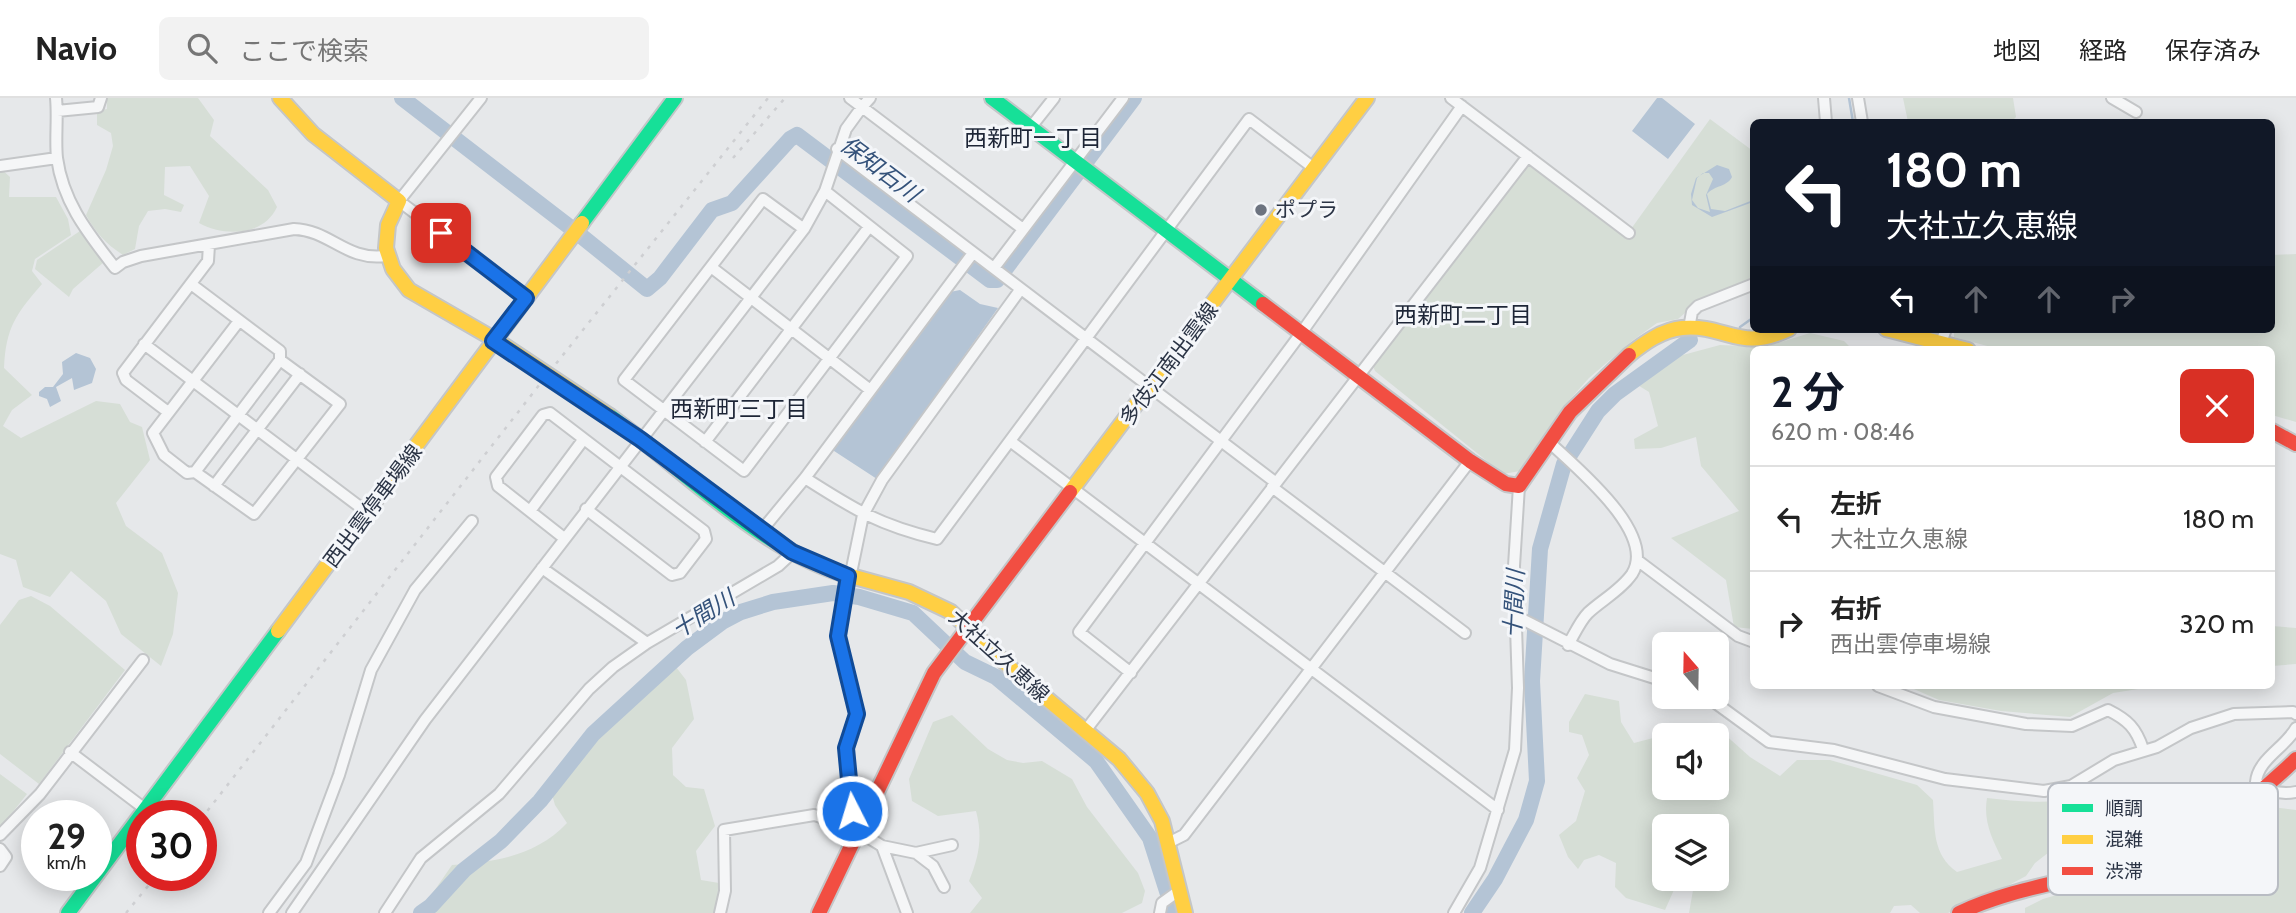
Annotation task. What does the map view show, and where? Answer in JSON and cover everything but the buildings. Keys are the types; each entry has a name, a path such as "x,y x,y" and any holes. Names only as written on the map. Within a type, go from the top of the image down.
{"main road":[{"path":"280,98 313,134 398,201 385,231 385,256"},
{"name":"西出雲停車場線","path":"152,800 676,98"},
{"path":"992,98 1470,461 1506,484 1519,486 1577,402 1632,354 1661,334 1689,328 1751,342 1781,333"},
{"name":"多伎江南出雲線","path":"819,913 853,827 917,706 956,640 1074,490 1367,98"},
{"name":"大社立久恵線","path":"385,256 391,270 409,290 493,341 640,439 792,552 848,576 924,597 944,607 1110,752 1147,793 1170,842 1185,913"},
{"path":"1919,333 1944,336 1961,346"},
{"path":"2275,432 2296,443"},
{"path":"2270,783 2296,759"},
{"name":"西出雲停車場線","path":"68,913 126,835"},
{"path":"1959,913 2010,894 2048,884"}],"street":[{"path":"56,98 57,158 63,187 77,219 115,268 123,261 141,256 273,232 306,230 366,258 385,256"},
{"path":"57,111 99,107 101,98"},
{"path":"481,98 398,201 526,298"},
{"path":"849,98 866,102 1023,229"},
{"path":"1031,127 1054,98"},
{"path":"994,268 1123,98"},
{"path":"1451,98 1629,233"},
{"path":"1824,98 1826,119"},
{"path":"1858,98 1862,119"},
{"path":"2112,98 2136,112"},
{"path":"292,913 425,720 804,229 825,191 837,149 846,129 866,102"},
{"path":"1130,673 1079,632 1302,332 1462,106"},
{"path":"805,478 863,515 895,529 937,539 1248,119 1315,169"},
{"path":"837,149 1221,441 1385,573 1465,633"},
{"path":"1085,731 1528,156"},
{"path":"0,166 57,158"},
{"path":"804,229 763,200 624,380 744,471 907,256 825,191"},
{"path":"705,442 869,227"},
{"path":"169,412 126,380 123,373 208,261 208,245"},
{"path":"762,530 805,478 973,253"},
{"path":"711,267 869,389"},
{"path":"191,284 280,351 281,360 195,472"},
{"path":"1689,328 1692,312 1698,306 1750,286"},
{"path":"853,827 846,748 857,714 838,636 848,576 863,515 881,480 1020,290"},
{"path":"239,321 153,433 164,455 187,473 195,472 254,514 340,404 281,360"},
{"path":"144,344 368,513"},
{"path":"215,486 300,374"},
{"path":"564,538 498,486 496,477 543,415 550,413 704,531 706,539 680,573 672,575 586,509"},
{"path":"530,511 583,440"},
{"path":"1010,441 1498,810"},
{"path":"1548,441 1624,519 1633,536 1637,560 1633,573 1586,615 1568,645"},
{"path":"1170,842 1184,835 1470,461"},
{"path":"1454,913 1480,868 1515,750 1514,566 1519,486"},
{"path":"269,913 306,863 339,775 372,670 415,590 472,521"},
{"path":"385,913 399,888 427,852 499,794 589,689 647,643 778,566 792,552"},
{"path":"1637,560 1738,636 1750,640"},
{"path":"542,568 647,643"},
{"path":"1516,616 1568,645 1635,674 1652,678"},
{"path":"0,835 40,794 143,660"},
{"path":"1886,689 1934,707 2025,724 2072,726 2108,710 2128,720 2138,733 2143,749"},
{"path":"1724,709 1769,742 1834,750 1945,779 2048,790"},
{"path":"2076,783 2114,760 2143,749 2157,747 2191,728 2234,714 2296,714"},
{"path":"2257,783 2257,772 2285,745 2296,729"},
{"path":"70,752 133,800"},
{"path":"2278,792 2296,792"},
{"path":"720,913 725,891 724,830 814,815 853,827 882,846 916,853 952,845"},
{"path":"882,846 907,913"},
{"path":"0,849 6,857 0,866"},
{"path":"916,853 933,866 944,887"},
{"path":"1160,913 1162,903 1180,890"}],"shaded area":[{"path":"107,98 198,98 214,120 210,136 268,190 277,207 271,217 263,224 243,231 209,228 199,223 209,196 190,166 165,167 164,195 184,205 181,212 165,209 148,211 139,226 135,249 123,255 117,251 102,238 86,215 106,170 113,146 111,133 97,125 97,111 107,109"},
{"path":"1903,98 2013,98 2016,117 2014,119 1907,119"},
{"path":"1710,119 1750,149 1750,281 1693,306 1678,319 1657,323 1632,341 1589,378 1565,405 1520,471 1503,474 1375,371 1373,366 1528,165 1532,164 1621,234 1631,229"},
{"path":"0,168 10,177 9,197 56,197 68,219 71,235 35,259 32,271 42,284 14,322 7,342 4,368 32,395 12,410 3,426 21,438 96,401 120,404 130,422 142,427 150,460 116,503 126,526 162,553 178,593 173,634 161,666 121,634 106,601 71,571 50,597 23,587 16,560 0,554"},
{"path":"80,231 104,262 73,289 69,297 35,269 37,260"},
{"path":"2296,254 2296,422 2275,416 2275,346 1987,346 1954,337 1954,333 2275,333 2275,255"},
{"path":"1810,333 1844,341 1849,346 1768,346"},
{"path":"1720,345 1750,346 1750,629 1734,627 1726,580 1671,538 1739,511 1701,466 1696,437 1661,448 1635,449 1634,439 1658,426 1649,392 1636,384 1668,359"},
{"path":"31,596 50,606 125,670 39,784 0,754 0,625 19,600"},
{"path":"2275,626 2296,628 2296,664 2275,666"},
{"path":"659,664 676,667 686,680 694,719 672,748 673,775 686,787 704,789 715,826 696,851 701,880 719,883 715,913 419,913 452,865 484,862 528,850 555,834 567,823 555,805 548,781 592,726"},
{"path":"1914,689 2138,689 2113,693 2070,717 2001,711 1939,700"},
{"path":"1585,694 1619,701 1621,722 1634,743 1652,738 1652,800 1729,800 1729,738 1750,757 1780,776 1797,760 1830,760 1917,785 1933,800 1939,849 1957,872 2002,859 1987,822 1987,798 2048,802 2048,853 2035,863 2026,876 1994,893 1974,898 1948,913 1920,913 1911,905 1894,906 1890,913 1689,913 1693,891 1729,891 1729,814 1652,814 1652,891 1673,891 1665,910 1626,898 1615,887 1616,863 1599,855 1584,860 1578,869 1568,857 1559,835 1576,821 1585,791 1577,778 1589,755 1582,735 1569,732 1569,722"},
{"path":"952,715 988,749 1007,760 1023,763 1042,761 1072,779 1087,807 1138,873 1145,891 1142,903 1122,913 970,913 982,898 969,881 979,846 976,811 938,816 912,801 909,779 933,722"},
{"path":"0,774 27,794 0,828"},
{"path":"2278,808 2296,810 2296,913 2025,913 2025,908 2057,895 2278,895"}],"water":[{"path":"1657,98 1662,98 1695,124 1668,159 1632,131"},
{"path":"1717,165 1729,169 1732,177 1727,183 1707,194 1711,209 1725,211 1750,203 1712,217 1692,205 1691,194 1696,178 1700,176 1697,178 1692,200 1698,208 1710,212 1706,195 1713,179 1709,173 1704,173"},
{"path":"960,290 980,304 998,308 877,479 831,449 950,292"},
{"path":"76,353 90,358 96,369 92,383 74,390 72,378 56,387 61,401 50,407 47,399 39,396 39,392 45,387 53,387 63,374 62,362"}],"waterway":[{"name":"保知石川","path":"402,98 571,228"},
{"name":"保知石川","path":"580,235 647,289 660,278 712,210 732,203 790,139 797,135 990,280 997,280 1134,98"},
{"name":"十間川","path":"1849,98 1852,119"},
{"name":"十間川","path":"1740,327 1750,320"},
{"name":"十間川","path":"1472,913 1495,879 1526,820 1537,781 1532,681 1540,549 1564,464 1598,411 1615,394 1690,340"},
{"name":"十間川","path":"421,913 431,906 464,870 501,841 540,801 593,734 687,648 722,622 741,612 773,602 833,593 859,597 913,613 965,662 996,677 1096,761 1150,838 1174,913"}],"railway":[{"path":"216,800 547,375 768,98"},
{"path":"733,158 785,98"},
{"path":"126,913 144,891"}],"traffic: fast":[{"path":"582,223 675,98"},
{"path":"992,98 1263,304"},
{"path":"610,416 749,525 778,544 840,573"},
{"path":"68,913 278,631"}],"traffic: slow":[{"path":"280,98 313,134 399,201 388,225 386,248 393,269 409,290 499,342 610,416"},
{"path":"1070,492 1367,98"},
{"path":"278,631 582,223"},
{"path":"1629,355 1660,334 1675,329 1697,328 1745,338 1779,333"},
{"path":"1902,333 1952,346"},
{"path":"840,573 909,592 951,612 1015,672 1119,759 1147,793 1162,821 1185,913"}],"traffic: jam":[{"path":"1263,304 1470,461 1506,484 1519,486 1570,412 1629,355"},
{"path":"2275,433 2296,444"},
{"path":"819,913 934,673 1070,492"},
{"path":"2270,783 2296,759"},
{"path":"1959,913 1998,898 2048,885"}],"place":[{"name":"ポプラ","path":"1261,210"}],"district":[{"name":"西新町一丁目","path":"1033,138"},
{"name":"西新町二丁目","path":"1463,315"},
{"name":"西新町三丁目","path":"739,409"}],"route":[{"path":"441,233 526,298 493,341 640,439 792,552 831,571 848,576 838,636 857,714 846,748 852,811"}]}
